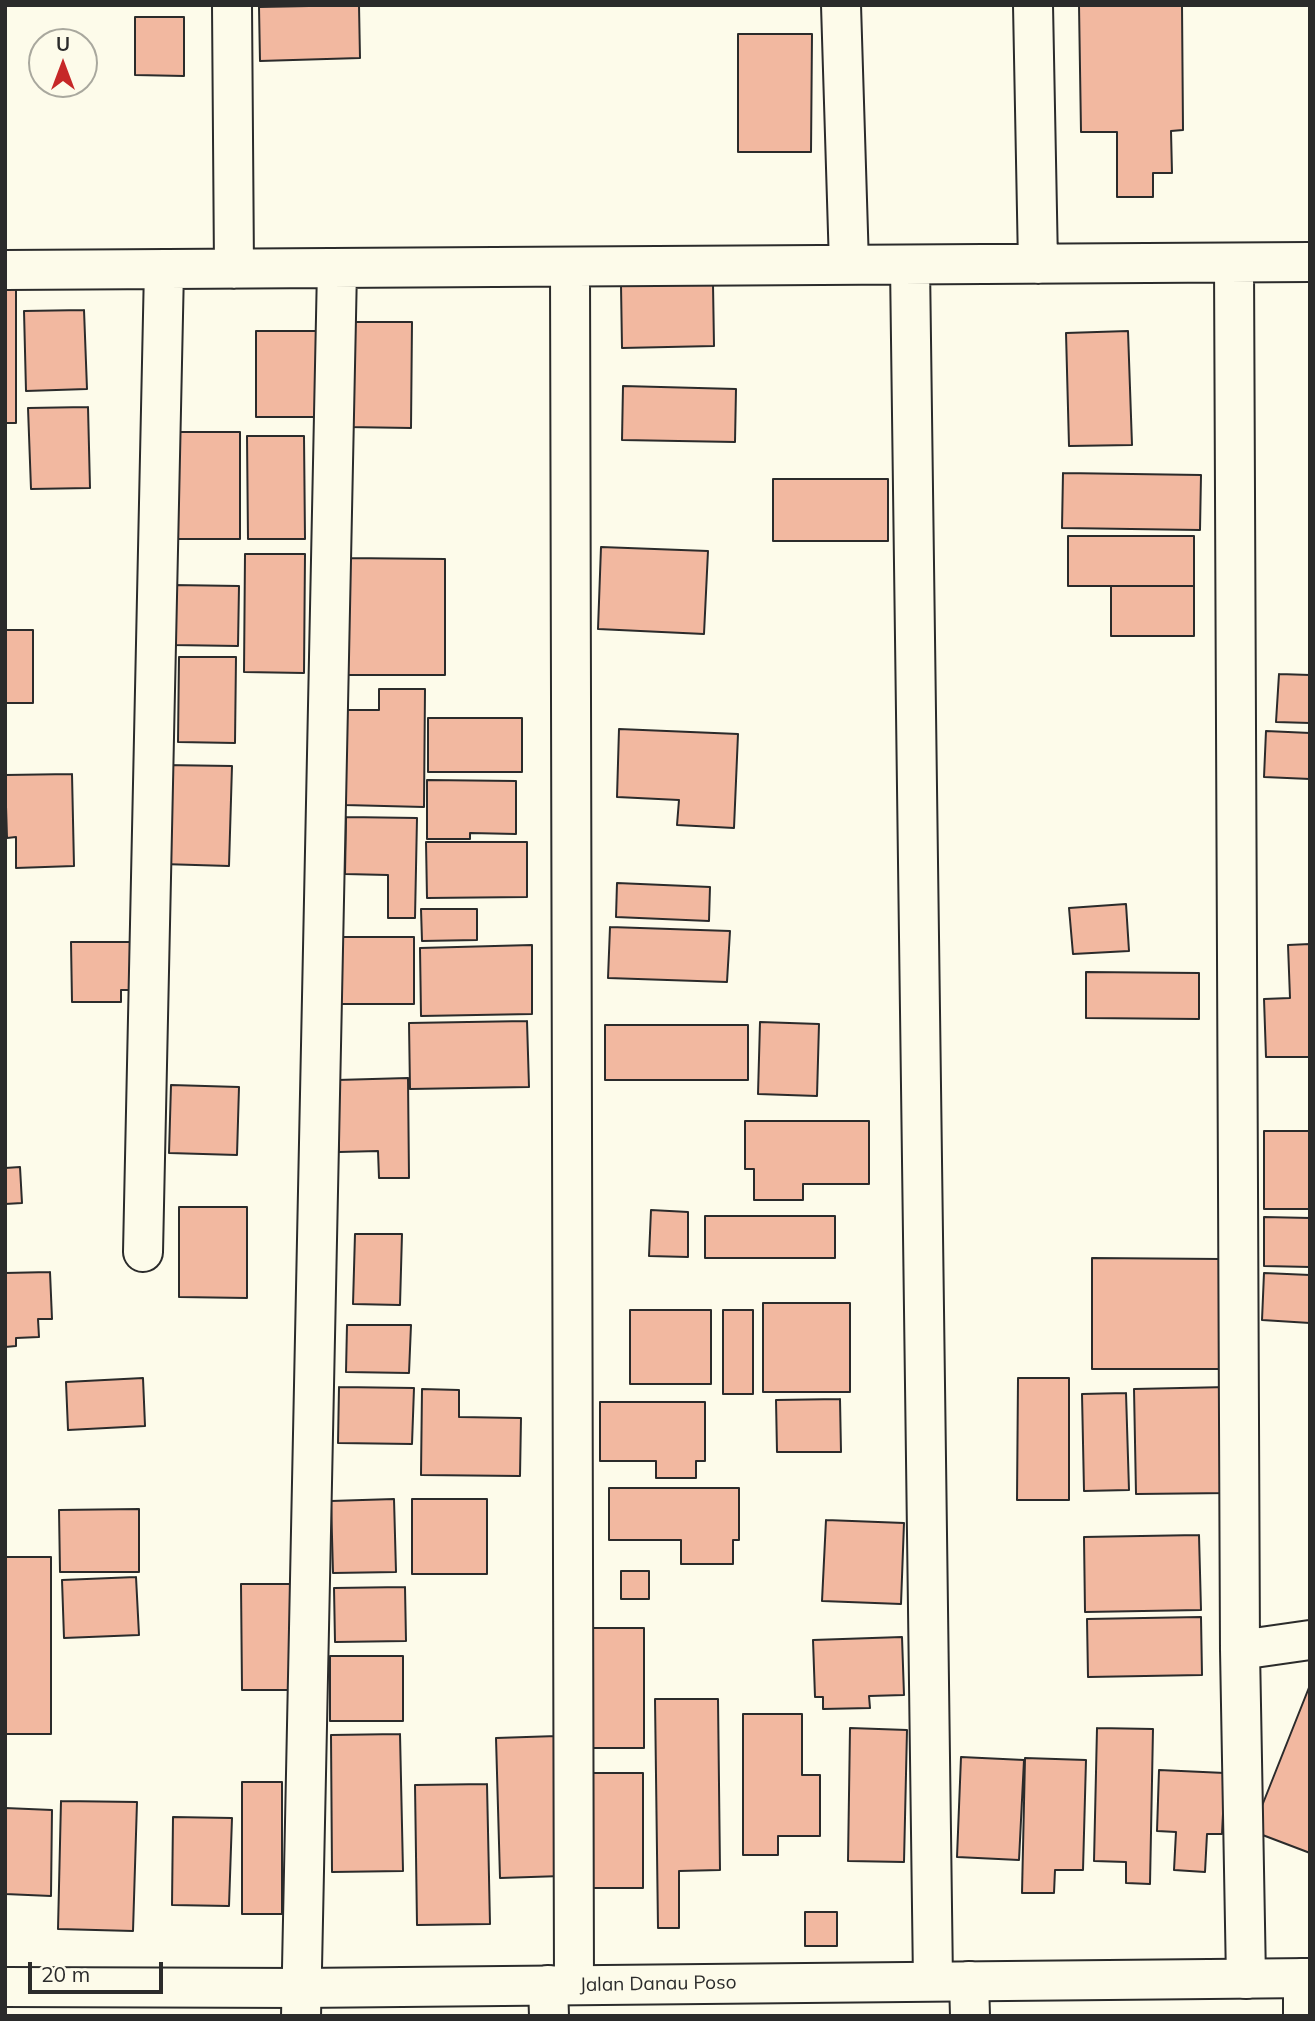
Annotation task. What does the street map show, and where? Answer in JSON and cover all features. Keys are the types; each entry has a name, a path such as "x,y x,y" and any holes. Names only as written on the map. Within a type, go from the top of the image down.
{"street":[{"path":"232,5 234,268"},
{"path":"841,5 849,265"},
{"path":"1033,5 1038,264"},
{"path":"1234,262 1240,1650 1246,1979"},
{"path":"5,270 1310,262"},
{"path":"910,265 957,1993"},
{"path":"557,1995 570,267"},
{"path":"301,2002 337,268"},
{"path":"143,1252 164,269"},
{"path":"1240,1650 1310,1640"},
{"path":"1304,2016 1307,1978"},
{"name":"Jalan Danau Poso","path":"5,1987 301,2002 557,1995 957,1993 1307,1978"}],"building":[{"path":"359,5 360,58 260,61 259,7"},
{"path":"1079,5 1182,5 1183,130 1171,131 1172,173 1153,173 1153,197 1117,197 1117,132 1081,132"},
{"path":"135,17 184,17 184,76 135,75"},
{"path":"738,34 812,34 811,152 738,152"},
{"path":"713,284 714,346 622,348 621,285"},
{"path":"5,287 16,287 16,423 5,423"},
{"path":"84,310 87,389 26,391 24,311"},
{"path":"349,322 412,322 411,428 346,427"},
{"path":"256,331 326,331 326,417 256,417"},
{"path":"1128,331 1132,445 1069,446 1066,333"},
{"path":"623,386 736,389 735,442 622,440"},
{"path":"88,407 90,488 31,489 28,408"},
{"path":"178,432 240,432 240,539 178,539"},
{"path":"247,436 304,436 305,539 248,539"},
{"path":"1063,473 1201,475 1200,530 1062,528"},
{"path":"773,479 888,479 888,541 773,541"},
{"path":"1068,536 1194,536 1194,586 1068,586"},
{"path":"601,547 708,551 704,634 598,629"},
{"path":"245,554 305,554 304,673 244,672"},
{"path":"345,558 445,559 445,675 343,675"},
{"path":"172,585 239,586 238,646 172,645"},
{"path":"1111,586 1194,586 1194,636 1111,636"},
{"path":"5,630 33,630 33,703 5,703"},
{"path":"179,657 236,657 235,743 178,742"},
{"path":"1279,674 1310,675 1310,723 1276,722"},
{"path":"379,689 425,689 424,807 344,805 346,710 379,710"},
{"path":"428,718 522,718 522,772 428,772"},
{"path":"619,729 738,734 734,828 677,825 679,800 617,797"},
{"path":"1266,731 1310,733 1310,779 1264,777"},
{"path":"163,765 232,766 229,866 162,864"},
{"path":"72,774 74,866 16,868 16,837 7,838 5,775"},
{"path":"427,780 516,781 516,834 470,833 470,839 427,839"},
{"path":"346,817 417,818 415,918 388,918 388,875 345,874"},
{"path":"426,842 527,842 527,897 427,898"},
{"path":"617,883 710,887 709,921 616,917"},
{"path":"1126,904 1129,951 1073,954 1069,908"},
{"path":"421,909 477,909 477,940 422,941"},
{"path":"610,927 730,931 727,982 608,978"},
{"path":"341,937 414,937 414,1004 341,1004"},
{"path":"71,942 143,942 144,990 121,990 121,1002 72,1002"},
{"path":"1310,944 1310,1057 1266,1057 1264,999 1290,998 1288,945"},
{"path":"532,945 532,1014 421,1016 420,948"},
{"path":"1086,972 1199,973 1199,1019 1086,1018"},
{"path":"527,1021 529,1087 410,1089 409,1023"},
{"path":"760,1022 819,1024 817,1096 758,1094"},
{"path":"605,1025 748,1025 748,1080 605,1080"},
{"path":"408,1078 409,1178 379,1178 378,1151 339,1152 337,1080"},
{"path":"171,1085 239,1087 237,1155 169,1153"},
{"path":"745,1121 869,1121 869,1184 803,1184 803,1200 754,1200 754,1169 745,1169"},
{"path":"1264,1131 1310,1131 1310,1209 1264,1209"},
{"path":"20,1167 22,1203 5,1204 5,1168"},
{"path":"179,1207 247,1207 247,1298 179,1297"},
{"path":"651,1210 688,1212 688,1257 649,1256"},
{"path":"705,1216 835,1216 835,1258 705,1258"},
{"path":"1264,1217 1310,1218 1310,1267 1264,1266"},
{"path":"355,1234 402,1234 400,1305 353,1304"},
{"path":"1092,1258 1221,1259 1221,1369 1092,1369"},
{"path":"50,1272 52,1319 38,1319 39,1337 16,1338 16,1346 5,1347 5,1273"},
{"path":"1264,1273 1310,1275 1310,1323 1262,1320"},
{"path":"763,1303 850,1303 850,1392 763,1392"},
{"path":"630,1310 711,1310 711,1384 630,1384"},
{"path":"723,1310 753,1310 753,1394 723,1394"},
{"path":"347,1325 411,1325 409,1373 346,1372"},
{"path":"143,1378 145,1426 68,1430 66,1382"},
{"path":"1018,1378 1069,1378 1069,1500 1017,1500"},
{"path":"339,1387 414,1388 412,1444 338,1443"},
{"path":"1228,1387 1230,1493 1136,1494 1134,1389"},
{"path":"422,1389 459,1390 459,1417 521,1418 520,1476 421,1475"},
{"path":"1126,1393 1129,1490 1084,1491 1082,1394"},
{"path":"840,1399 841,1452 777,1452 776,1400"},
{"path":"600,1402 705,1402 705,1461 696,1461 696,1478 656,1478 656,1461 600,1461"},
{"path":"609,1488 739,1488 739,1540 733,1540 733,1564 681,1564 681,1540 609,1540"},
{"path":"394,1499 396,1572 333,1573 331,1501"},
{"path":"412,1499 487,1499 487,1574 412,1574"},
{"path":"139,1509 139,1572 60,1572 59,1510"},
{"path":"826,1520 904,1523 901,1604 822,1601"},
{"path":"1199,1535 1201,1610 1085,1612 1084,1537"},
{"path":"5,1557 51,1557 51,1734 5,1734"},
{"path":"621,1571 649,1571 649,1599 621,1599"},
{"path":"136,1577 139,1635 64,1638 62,1580"},
{"path":"241,1584 298,1584 298,1690 242,1690"},
{"path":"405,1587 406,1641 335,1642 334,1588"},
{"path":"1201,1617 1202,1675 1088,1677 1087,1619"},
{"path":"588,1628 644,1628 644,1748 588,1748"},
{"path":"902,1637 904,1695 869,1696 870,1708 823,1709 823,1697 815,1697 813,1640"},
{"path":"330,1656 403,1656 403,1721 330,1721"},
{"path":"1310,1685 1310,1853 1252,1831"},
{"path":"655,1699 718,1699 720,1870 679,1871 679,1928 658,1928"},
{"path":"743,1714 802,1714 802,1775 820,1775 820,1836 778,1836 778,1855 743,1855"},
{"path":"850,1728 907,1730 904,1862 848,1861"},
{"path":"1097,1728 1153,1729 1150,1884 1126,1883 1126,1862 1094,1861"},
{"path":"400,1734 403,1871 332,1872 331,1735"},
{"path":"557,1736 562,1876 500,1878 496,1738"},
{"path":"961,1757 1024,1760 1019,1860 957,1857"},
{"path":"1025,1758 1086,1760 1083,1870 1055,1870 1054,1893 1022,1893"},
{"path":"1159,1770 1225,1773 1222,1834 1207,1834 1205,1872 1174,1870 1176,1832 1157,1831"},
{"path":"590,1773 643,1773 643,1888 590,1888"},
{"path":"242,1782 282,1782 282,1914 242,1914"},
{"path":"487,1784 490,1924 417,1925 415,1785"},
{"path":"61,1801 137,1802 133,1931 58,1929"},
{"path":"5,1808 52,1810 51,1896 5,1894"},
{"path":"173,1817 232,1818 229,1906 172,1905"},
{"path":"805,1912 837,1912 837,1946 805,1946"}]}
